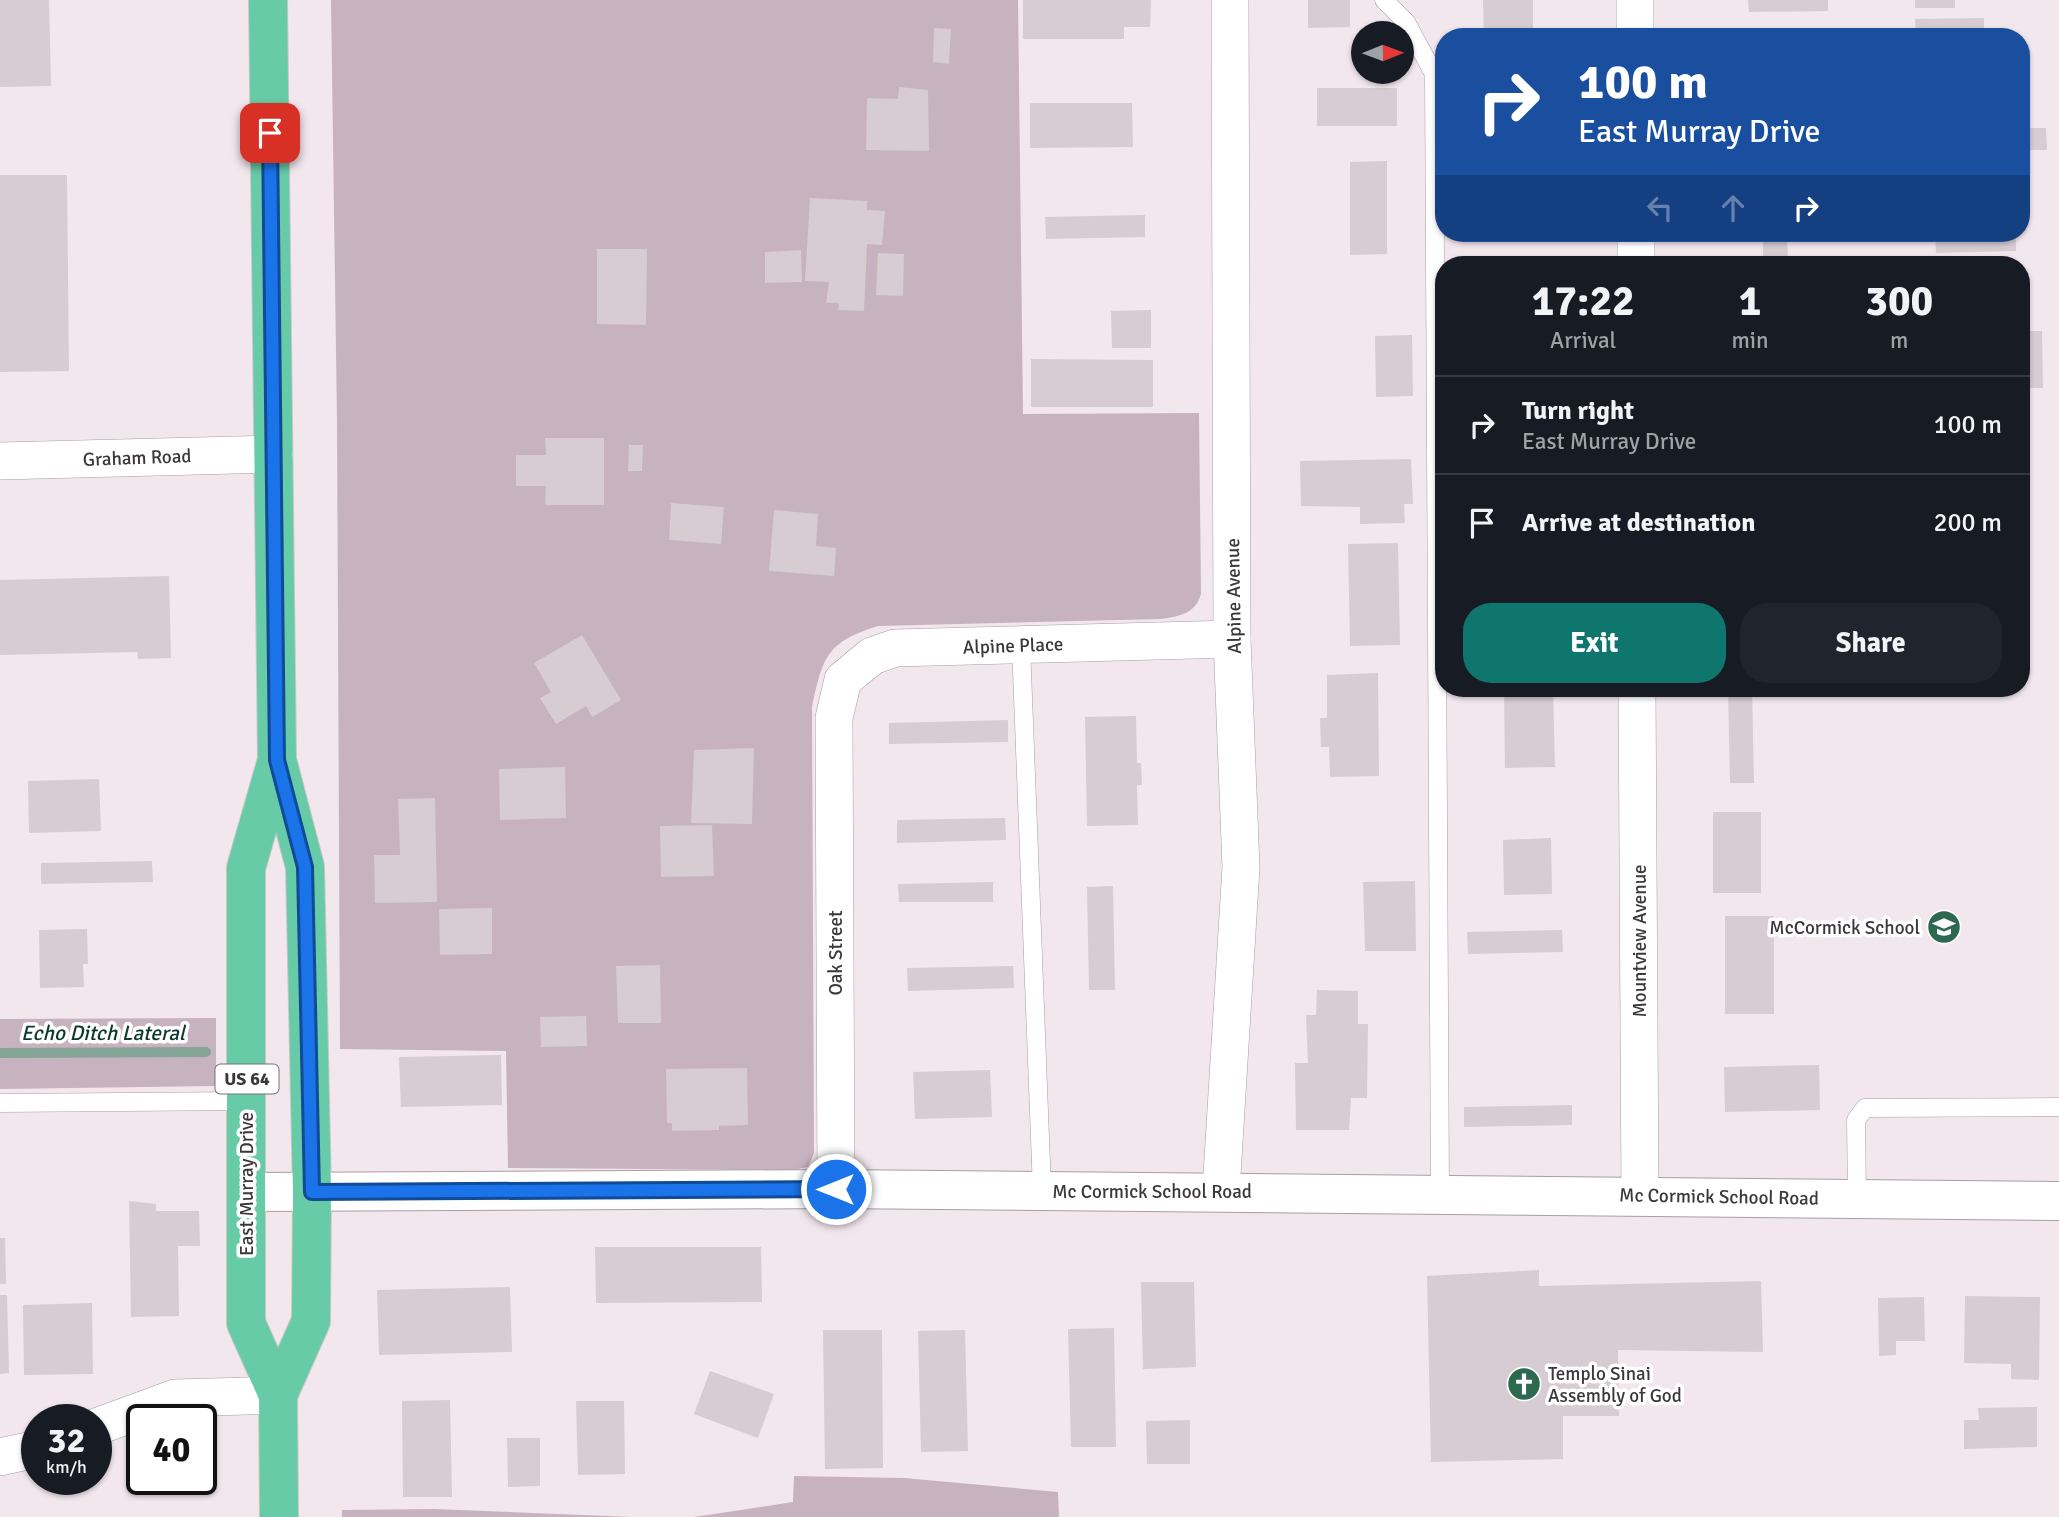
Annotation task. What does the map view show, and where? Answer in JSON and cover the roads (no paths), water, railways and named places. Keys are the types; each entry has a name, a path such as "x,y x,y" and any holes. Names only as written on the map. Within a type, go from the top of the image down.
{"highway":[{"name":"East Murray Drive","path":"268,0 277,760 305,867 312,1192 312,1321 278,1395"},
{"name":"East Murray Drive","path":"277,760 246,868 246,1323 278,1395 279,1517"}],"street":[{"name":"Alpine Avenue","path":"1221,1191 1241,867 1233,639 1230,0"},
{"path":"1634,0 1635,28"},
{"name":"Graham Road","path":"0,461 274,454"},
{"name":"Alpine Place","path":"834,718 843,680 872,656 895,648 1233,639"},
{"name":"Mountview Avenue","path":"1637,697 1640,1195"},
{"name":"Oak Street","path":"834,718 836,1189"},
{"name":"Mc Cormick School Road","path":"246,1192 1042,1190 2059,1201"},
{"path":"112,1421 175,1398 278,1395"},
{"path":"0,1457 21,1452"}],"lane":[{"path":"1384,0 1406,22 1434,74 1435,260"},
{"path":"1021,645 1042,1190"},
{"path":"1437,697 1440,1193"},
{"path":"0,1103 247,1101"},
{"path":"1857,1198 1856,1119 1865,1108 2059,1107"}],"waterway":[{"name":"Echo Ditch Lateral","path":"0,1053 206,1052"}],"place":[{"name":"McCormick School","path":"1944,927"},
{"name":"Templo Sinai Assembly of God","path":"1524,1384"}]}
